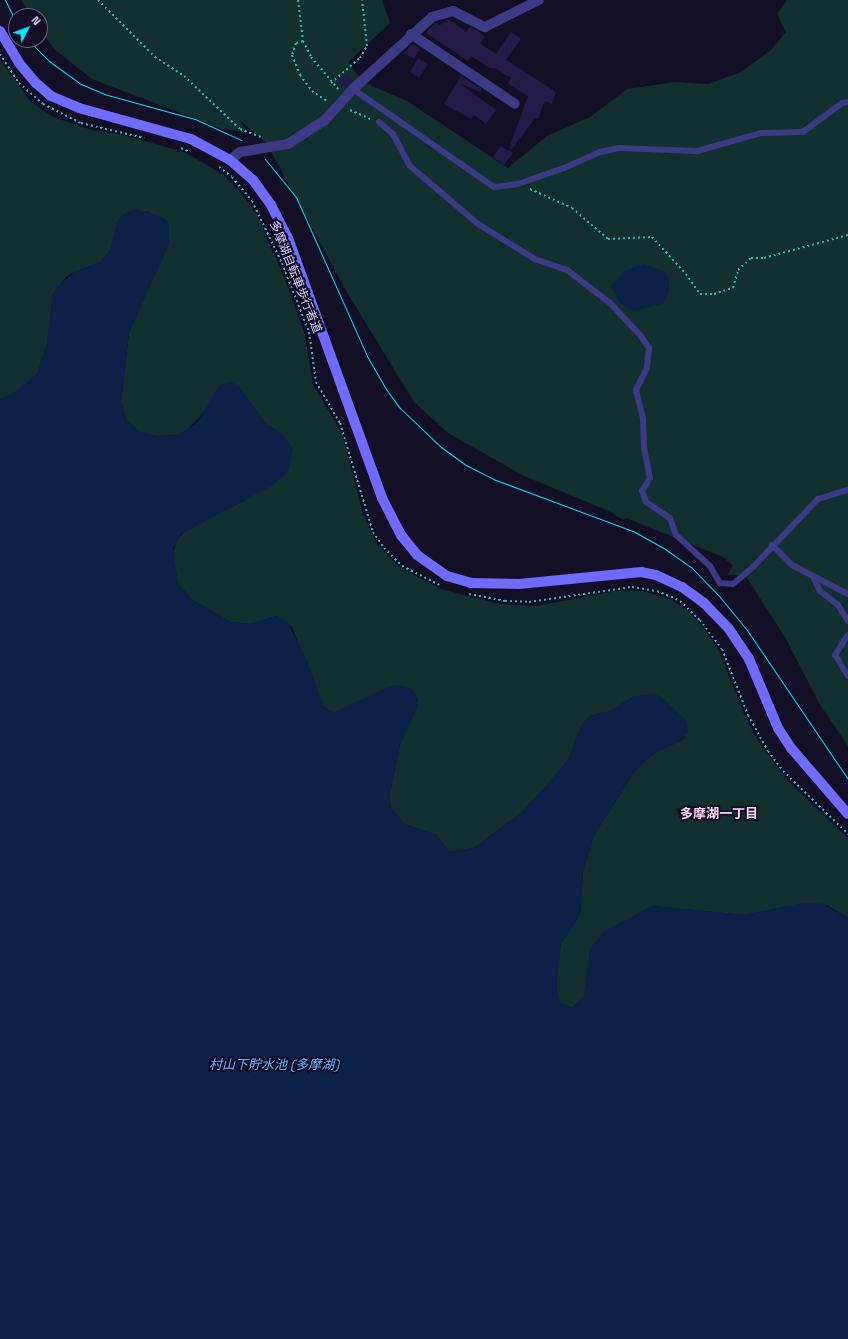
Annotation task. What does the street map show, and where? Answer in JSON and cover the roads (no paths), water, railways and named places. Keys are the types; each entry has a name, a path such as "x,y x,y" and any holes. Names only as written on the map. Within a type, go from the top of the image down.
{"street":[{"path":"230,160 240,152 288,144 325,120 353,89 411,34 432,17 442,13 458,13 485,27 539,0"},
{"path":"0,31 28,75 51,96 79,108 178,134 230,160 252,180 271,205 283,228 382,498 398,530 416,555 447,576 471,583 519,584 641,572 665,578 682,587 704,603 729,629 749,658 772,715 788,743 848,814"},
{"path":"411,34 515,104"}],"lane":[{"path":"353,89 494,187 518,184 564,168 600,152 619,148 697,151 761,133 803,132 842,103 848,102"},
{"path":"379,122 393,134 410,166 478,224 535,259 567,270 610,303 640,335 649,348 647,368 636,390 643,419 644,448 650,478 642,491 646,502 670,518 676,535 710,566 720,584 733,584 799,522 818,499 848,490"},
{"path":"772,546 792,565 814,578 848,594"},
{"path":"814,578 820,592 838,605 848,621"},
{"path":"848,635 835,655 848,676"}],"water":[{"name":"村山下貯水池 (多摩湖)","path":"135,209 157,215 166,220 169,226 169,243 129,332 121,402 126,419 141,433 158,436 178,435 198,422 219,385 231,382 238,386 267,425 283,435 293,449 289,471 273,485 181,534 173,548 178,583 191,599 230,622 251,624 276,616 287,621 307,660 324,707 333,713 391,686 399,685 411,688 416,695 418,706 400,745 389,798 391,808 404,824 436,835 449,852 474,848 522,812 549,783 569,759 581,726 590,716 610,711 633,697 652,694 661,697 686,721 688,732 683,739 653,754 635,771 594,835 583,872 580,915 561,943 556,985 559,1002 572,1008 584,996 590,949 605,931 653,906 745,915 803,903 821,903 848,918 848,1339 0,1339 0,399 12,394 37,374 47,344 53,294 58,286 76,271 99,263 110,251 117,221 122,215"},
{"path":"644,264 665,272 669,279 669,291 664,303 634,311 620,303 611,286 626,270"}],"tram line":[{"path":"5,0 9,8"},
{"path":"36,48 49,61 81,84 104,94 195,119 241,140"},
{"path":"265,159 296,197 367,356 386,389 400,408 441,447 466,465 493,479 633,531 665,549 691,567 720,597 747,630 848,779"}],"district":[{"name":"多摩湖一丁目","path":"719,814"}]}
